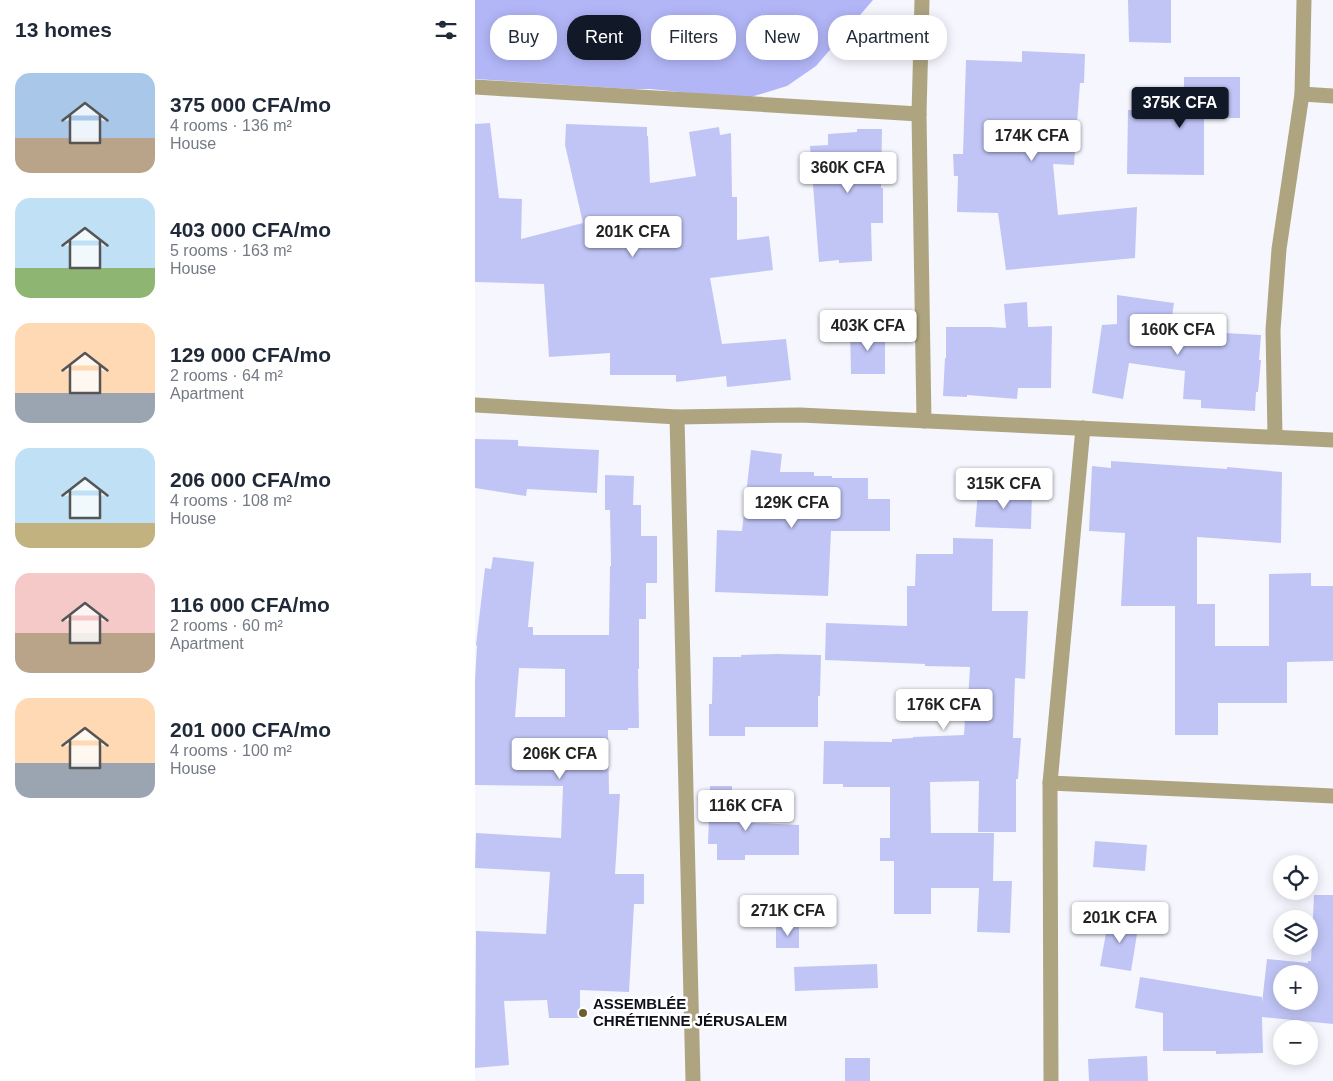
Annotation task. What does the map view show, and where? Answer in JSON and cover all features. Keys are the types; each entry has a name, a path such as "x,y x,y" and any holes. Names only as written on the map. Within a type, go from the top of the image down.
{"street":[{"path":"922,0 919,114 924,421"},
{"path":"1275,436 1273,330 1279,249 1302,94 1303,0"},
{"path":"475,87 919,114"},
{"path":"1302,94 1333,96"},
{"path":"475,405 677,417 801,415 1333,440"},
{"path":"677,417 693,1081"},
{"path":"1051,1081 1050,783 1083,428"},
{"path":"1050,783 1333,796"}],"water":[{"path":"475,0 873,0 860,15 828,15 828,52 816,66 787,86 751,97 475,79"}],"building":[{"path":"1128,0 1171,0 1171,43 1129,42"},
{"path":"1022,51 1085,54 1084,83 1080,83 1074,165 1053,164 1058,215 1137,207 1135,258 1006,270 998,213 957,212 958,176 954,176 953,154 963,154 966,60 1022,62"},
{"path":"1184,77 1240,77 1240,118 1204,118 1204,175 1127,174 1128,110 1184,112"},
{"path":"490,123 499,198 522,199 521,239 583,223 565,145 566,124 647,127 650,183 696,176 689,132 719,127 720,135 731,133 732,197 737,197 737,240 769,236 773,270 710,278 722,344 786,339 791,380 727,387 726,376 676,382 676,375 610,375 610,353 549,357 544,284 475,282 475,124"},
{"path":"857,129 882,129 881,188 883,188 883,223 871,223 872,261 839,263 839,260 819,262 810,146 828,145 828,134 857,132"},
{"path":"1117,295 1174,303 1170,330 1261,335 1259,360 1261,360 1255,411 1201,408 1201,400 1183,399 1185,371 1129,363 1123,399 1092,393 1102,325 1117,324"},
{"path":"1027,302 1028,327 1052,326 1051,388 1018,388 1017,399 967,395 967,397 943,396 946,327 1006,328 1004,304"},
{"path":"850,330 885,330 885,374 851,374"},
{"path":"475,439 518,440 518,446 599,450 597,493 527,489 526,496 475,488"},
{"path":"751,450 782,454 780,472 814,472 814,476 832,476 832,478 868,478 868,499 890,499 890,531 831,531 828,596 715,592 717,530 742,531"},
{"path":"1111,461 1282,472 1281,543 1197,537 1197,604 1215,604 1215,646 1269,646 1269,574 1311,573 1311,586 1333,586 1333,661 1287,662 1287,703 1218,703 1218,735 1175,735 1175,606 1121,606 1125,533 1089,531 1092,466 1111,468"},
{"path":"605,475 634,476 633,505 641,505 641,536 657,536 657,583 646,583 646,619 639,619 639,728 608,730 609,794 620,794 615,874 644,874 644,904 634,904 629,992 580,990 580,1018 549,1018 547,1000 504,1001 509,1065 475,1068 476,931 546,934 550,872 475,868 476,833 561,838 563,786 475,785 476,645 485,568 491,569 493,557 534,562 528,627 533,627 533,635 609,635 610,510 605,510","holes":["519,668 565,669 565,717 515,717"]},
{"path":"978,491 1032,492 1031,529 975,527"},
{"path":"953,538 993,539 992,611 1028,611 1025,679 1015,678 1013,738 1021,738 1018,779 1016,779 1016,832 978,832 979,781 930,782 931,833 994,833 993,881 1012,881 1010,933 977,932 979,888 931,888 931,914 894,914 894,861 880,861 880,838 890,838 890,787 843,787 843,784 823,784 824,741 892,742 892,739 964,735 970,667 825,660 826,623 907,626 907,586 915,586 916,554 953,554"},
{"path":"776,654 821,655 818,727 745,727 745,736 709,736 709,704 712,704 713,657"},
{"path":"710,786 732,786 732,822 799,825 799,855 745,855 745,860 717,860 717,844 708,844"},
{"path":"1095,841 1147,845 1145,871 1093,867"},
{"path":"1318,895 1333,895 1333,1024 1318,1023 1318,1020 1262,1017 1263,1053 1216,1054 1216,1051 1163,1051 1163,1013 1135,1008 1140,977 1262,997 1262,1003 1267,959 1308,963 1308,961 1311,961 1311,955 1318,955 1318,910 1313,910 1314,900 1318,900"},
{"path":"1109,917 1139,922 1131,971 1100,966"},
{"path":"776,926 799,926 799,948 776,948"},
{"path":"877,964 878,988 795,991 794,967"},
{"path":"1147,1056 1148,1081 1089,1081 1088,1059"},
{"path":"845,1058 870,1058 870,1081 845,1081"}],"place":[{"name":"ASSEMBLÉE CHRÉTIENNE JÉRUSALEM","path":"583,1013"}]}
